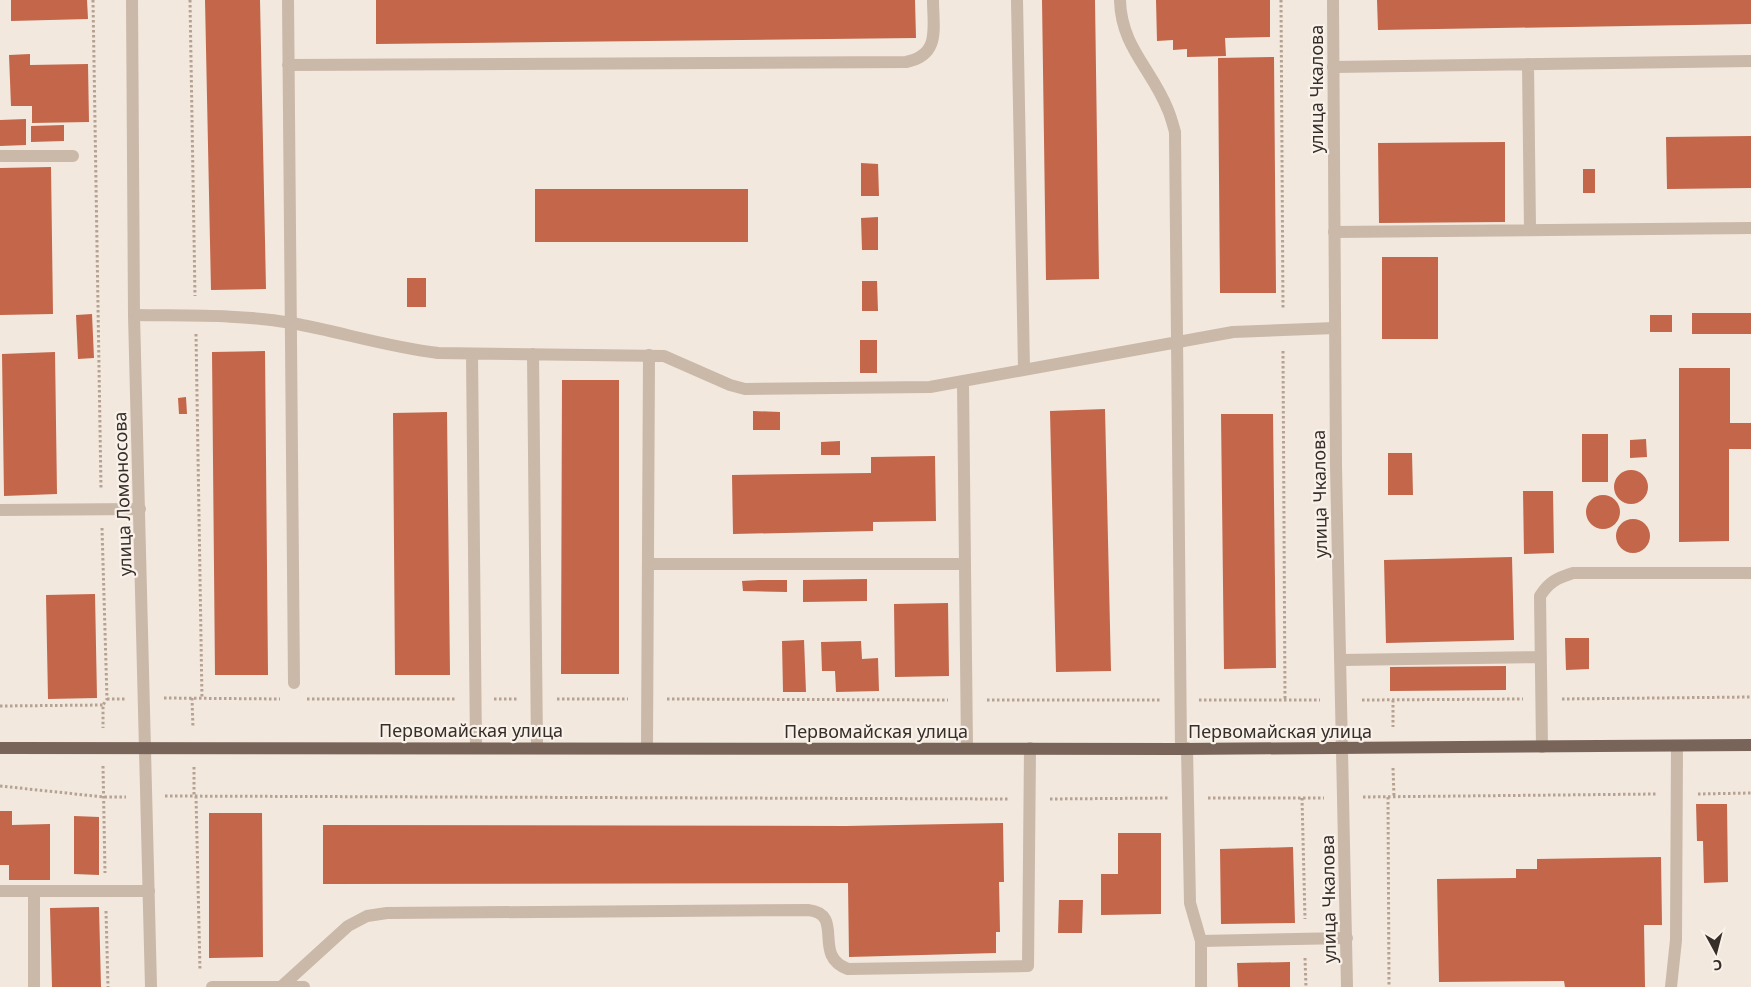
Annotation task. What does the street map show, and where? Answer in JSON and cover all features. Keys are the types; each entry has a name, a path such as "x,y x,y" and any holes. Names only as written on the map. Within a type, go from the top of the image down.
{"main road":[{"name":"Первомайская улица","path":"0,748 1342,748 1751,746"}],"street":[{"name":"улица Ломоносова","path":"132,0 134,315 151,987"},
{"path":"288,0 294,683"},
{"path":"288,65 906,62 920,60 929,52 933,41 932,0"},
{"path":"1017,0 1024,369"},
{"path":"1120,0 1121,18 1125,34 1168,109 1175,132 1181,700 1188,798 1190,903 1201,941 1202,987"},
{"name":"улица Чкалова","path":"1333,0 1335,328 1347,987"},
{"path":"1333,67 1751,61"},
{"path":"1528,64 1530,230"},
{"path":"0,156 74,156"},
{"path":"1334,232 1751,228"},
{"path":"134,315 254,318 291,323 412,350 472,354 649,355 675,360 730,385 745,389 930,387 964,383 1024,369 1256,330 1335,328"},
{"path":"472,354 476,748"},
{"path":"533,354 536,748"},
{"path":"646,748 649,355"},
{"path":"964,383 967,748"},
{"path":"0,510 140,509"},
{"path":"648,564 965,564"},
{"path":"1542,747 1540,596 1548,584 1559,577 1573,574 1750,573"},
{"path":"1340,660 1541,657"},
{"path":"1671,987 1676,940 1677,746"},
{"path":"281,986 348,926 367,916 387,913 808,910 816,911 823,916 827,923 829,951 832,959 848,969 1028,966 1030,748"},
{"path":"0,891 149,892"},
{"path":"34,891 34,987"},
{"path":"1201,941 1347,938"},
{"path":"212,987 304,987"}],"path":[{"path":"0,706 103,705 107,699 93,0"},
{"path":"190,0 202,699"},
{"path":"300,699 1341,700 1751,697"},
{"path":"192,698 290,699"},
{"path":"0,786 104,797"},
{"path":"200,978 195,796 1030,799 1343,798 1751,793"},
{"path":"1388,797 1389,987"},
{"path":"1302,798 1306,987"}],"building":[{"path":"11,0 87,0 88,19 11,21"},
{"path":"205,0 260,0 266,289 211,290"},
{"path":"376,0 915,0 916,38 376,44"},
{"path":"1042,0 1095,0 1099,279 1046,280"},
{"path":"1156,0 1270,0 1270,37 1225,38 1226,56 1187,57 1187,49 1173,50 1173,40 1157,41"},
{"path":"1377,0 1751,0 1751,24 1378,30"},
{"path":"30,54 30,65 88,64 89,122 32,123 32,106 11,106 9,55"},
{"path":"1274,57 1276,293 1220,293 1218,58"},
{"path":"26,119 26,145 0,146 0,120"},
{"path":"64,125 64,141 31,142 31,126"},
{"path":"1751,136 1751,188 1667,189 1666,137"},
{"path":"1505,142 1505,222 1379,223 1378,143"},
{"path":"861,163 878,164 879,196 861,196"},
{"path":"51,167 53,314 0,315 0,168"},
{"path":"1583,169 1595,169 1595,193 1583,193"},
{"path":"535,189 748,189 748,242 535,242"},
{"path":"878,217 878,250 862,250 861,218"},
{"path":"1382,257 1438,257 1438,339 1382,339"},
{"path":"407,278 426,278 426,307 407,307"},
{"path":"862,281 877,281 878,311 862,311"},
{"path":"1692,313 1751,313 1751,334 1692,334"},
{"path":"92,314 94,358 78,359 76,315"},
{"path":"1650,315 1672,315 1672,332 1650,332"},
{"path":"860,340 877,340 877,373 860,373"},
{"path":"265,351 268,675 215,675 212,352"},
{"path":"55,352 57,494 4,496 2,354"},
{"path":"1679,368 1730,368 1730,423 1751,423 1751,449 1729,449 1729,541 1679,542"},
{"path":"562,380 619,380 619,674 561,674"},
{"path":"186,397 187,414 179,414 178,398"},
{"path":"1105,409 1111,671 1056,672 1050,411"},
{"path":"753,411 780,412 780,430 753,430"},
{"path":"447,412 450,675 395,675 393,413"},
{"path":"1221,414 1273,414 1276,668 1224,669"},
{"path":"1582,434 1608,434 1608,482 1582,482"},
{"path":"1646,439 1647,457 1630,458 1630,440"},
{"path":"840,441 840,455 821,455 821,442"},
{"path":"1388,453 1412,453 1413,495 1388,495"},
{"path":"935,456 936,521 873,522 873,531 733,534 732,475 871,473 871,457"},
{"path":"1631,470 1638,471 1643,475 1647,480 1647,494 1643,499 1638,503 1631,504 1624,503 1619,499 1615,494 1614,487 1615,480 1619,475 1624,471"},
{"path":"1523,491 1553,491 1554,553 1524,554"},
{"path":"1603,495 1610,496 1615,500 1619,505 1619,519 1615,524 1610,528 1603,529 1596,528 1591,524 1587,519 1586,512 1587,505 1591,500 1596,496"},
{"path":"1633,519 1640,520 1645,524 1649,529 1649,543 1645,548 1640,552 1633,553 1626,552 1621,548 1617,543 1616,536 1617,529 1621,524 1626,520"},
{"path":"1512,557 1514,640 1386,643 1384,560"},
{"path":"867,579 867,601 803,602 803,580"},
{"path":"787,580 787,592 743,591 742,581"},
{"path":"95,594 97,698 48,699 46,595"},
{"path":"948,603 949,676 895,677 894,604"},
{"path":"1565,638 1589,638 1589,669 1566,670"},
{"path":"804,640 806,692 783,692 782,641"},
{"path":"861,641 862,659 878,658 879,691 836,692 835,671 822,671 821,642"},
{"path":"1506,666 1506,690 1390,691 1390,667"},
{"path":"1696,804 1727,804 1728,882 1704,883 1703,841 1697,841"},
{"path":"0,811 12,811 12,825 50,824 50,880 9,880 9,865 0,865"},
{"path":"209,813 262,813 263,957 209,958"},
{"path":"74,816 99,817 99,875 74,874"},
{"path":"1003,823 1004,882 999,882 1000,932 996,932 996,953 849,957 848,883 323,884 323,825 846,826"},
{"path":"1118,833 1161,833 1161,914 1101,915 1101,874 1118,874"},
{"path":"1293,847 1295,923 1221,924 1220,849"},
{"path":"1661,857 1662,925 1644,925 1645,987 1565,987 1564,981 1439,982 1437,879 1516,878 1516,869 1537,869 1537,859"},
{"path":"1059,900 1083,900 1082,933 1058,933"},
{"path":"99,907 101,987 52,987 50,908"},
{"path":"1290,962 1290,987 1238,987 1237,963"}]}
